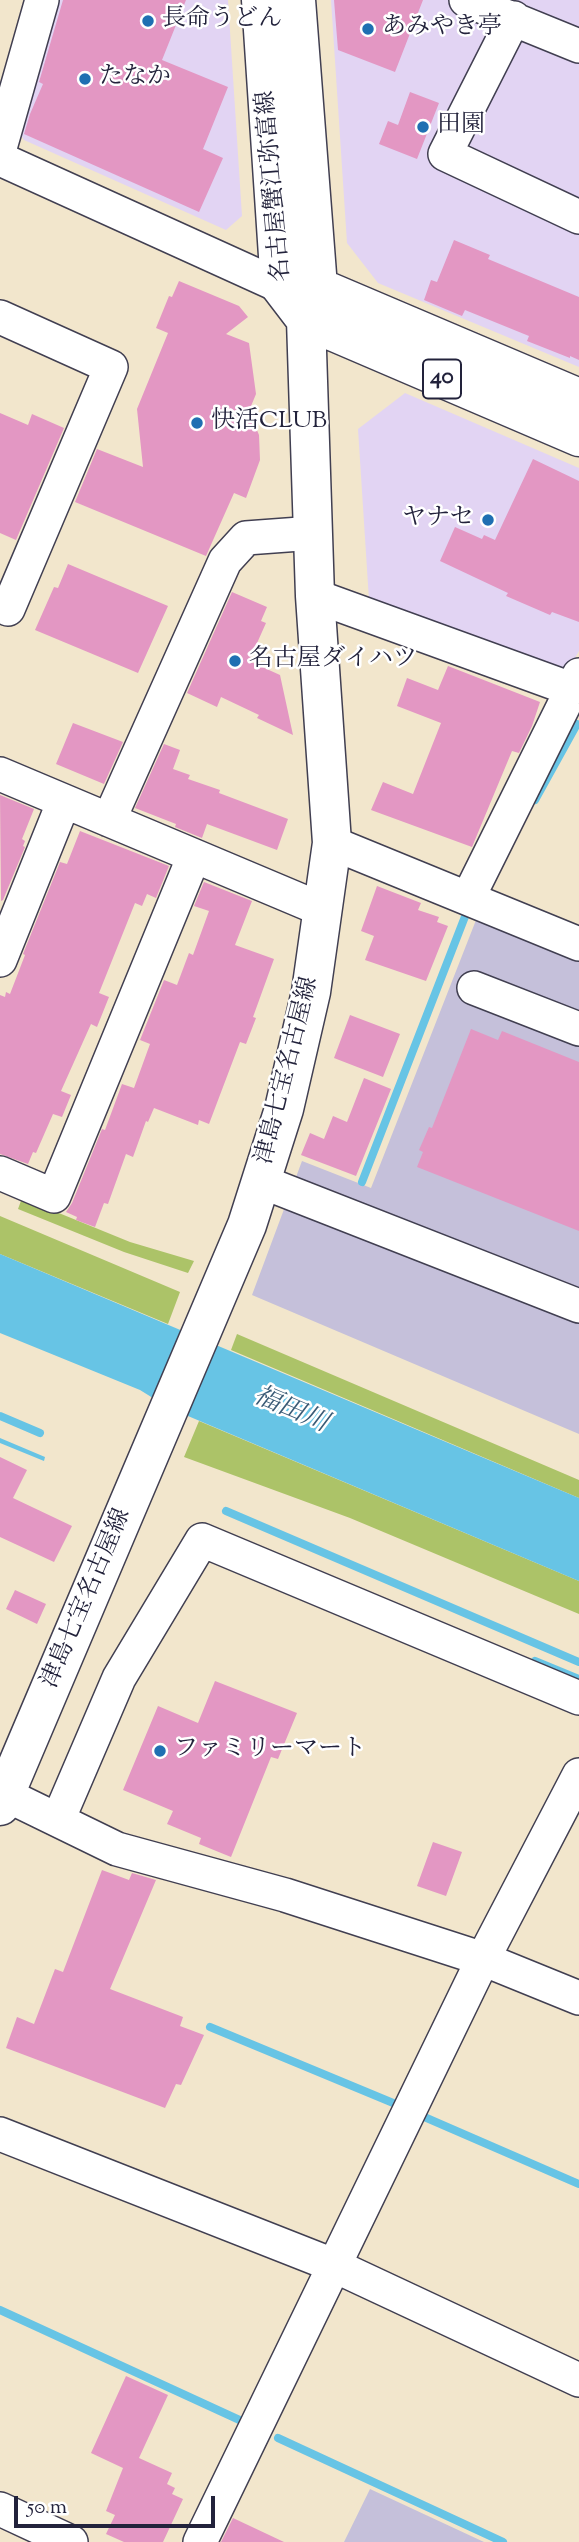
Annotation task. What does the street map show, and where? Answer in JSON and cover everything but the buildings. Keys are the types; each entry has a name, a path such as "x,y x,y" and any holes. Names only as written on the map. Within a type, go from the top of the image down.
{"main road":[{"name":"名古屋蟹江弥富線","path":"261,0 280,286 579,437"},
{"name":"名古屋蟹江弥富線","path":"296,0 312,304"},
{"name":"名古屋蟹江弥富線","path":"312,304 579,398"},
{"name":"津島七宝名古屋線","path":"2,1797 247,1225 284,1109 311,992 332,843 315,596 312,304"}],"street":[{"path":"0,148 42,0"},
{"path":"466,0 579,46"},
{"path":"514,18 445,154 579,217"},
{"path":"0,159 280,286"},
{"path":"0,317 111,367 8,609 0,605"},
{"path":"109,820 225,561 246,538 314,533"},
{"path":"315,596 575,682 468,898"},
{"path":"0,774 323,910"},
{"path":"0,960 64,801"},
{"path":"332,843 579,944"},
{"path":"0,1172 54,1196 194,856"},
{"path":"474,988 579,1029"},
{"path":"261,1181 579,1306"},
{"path":"58,1820 119,1678 202,1540 579,1698"},
{"path":"200,2542 483,1959 579,1775"},
{"path":"2,1797 58,1820 117,1849 285,1895 483,1959 579,1998"},
{"path":"0,2134 333,2265 579,2379"},
{"path":"0,2509 71,2542"}],"shaded area":[{"path":"56,0 228,0 242,216 226,230 24,140 16,127"},
{"path":"331,0 579,0 579,367 378,283 347,243"},
{"path":"405,393 579,468 579,651 566,674 369,600 358,429"},
{"path":"478,915 579,957 579,1434 252,1295 302,1161 371,1188"},
{"path":"370,2489 484,2542 344,2542"}],"green space":[{"path":"22,1198 130,1242 194,1261 188,1273 124,1252 18,1209"},
{"path":"0,1216 180,1292 168,1324 0,1254"},
{"path":"237,1334 579,1480 579,1498 231,1350"},
{"path":"199,1421 579,1581 579,1614 350,1518 184,1457"}],"water":[{"name":"福田川","path":"0,1254 579,1498 579,1581 169,1408 140,1390 0,1333"},
{"path":"0,1438 45,1457 44,1461 0,1443"}],"waterway":[{"path":"535,800 577,724"},
{"path":"362,1182 466,914"},
{"path":"0,1416 40,1433"},
{"path":"226,1511 579,1662"},
{"path":"535,1661 579,1679"},
{"path":"210,2027 398,2105"},
{"path":"422,2116 579,2184"},
{"path":"0,2310 246,2423"},
{"path":"278,2438 503,2542"}],"place":[{"name":"長命うどん","path":"148,21"},
{"name":"あみやき亭","path":"368,29"},
{"name":"たなか","path":"85,79"},
{"name":"田園","path":"423,127"},
{"name":"快活CLUB","path":"197,423"},
{"name":"ヤナセ","path":"488,520"},
{"name":"名古屋ダイハツ","path":"235,661"},
{"name":"ファミリーマート","path":"160,1751"}]}
